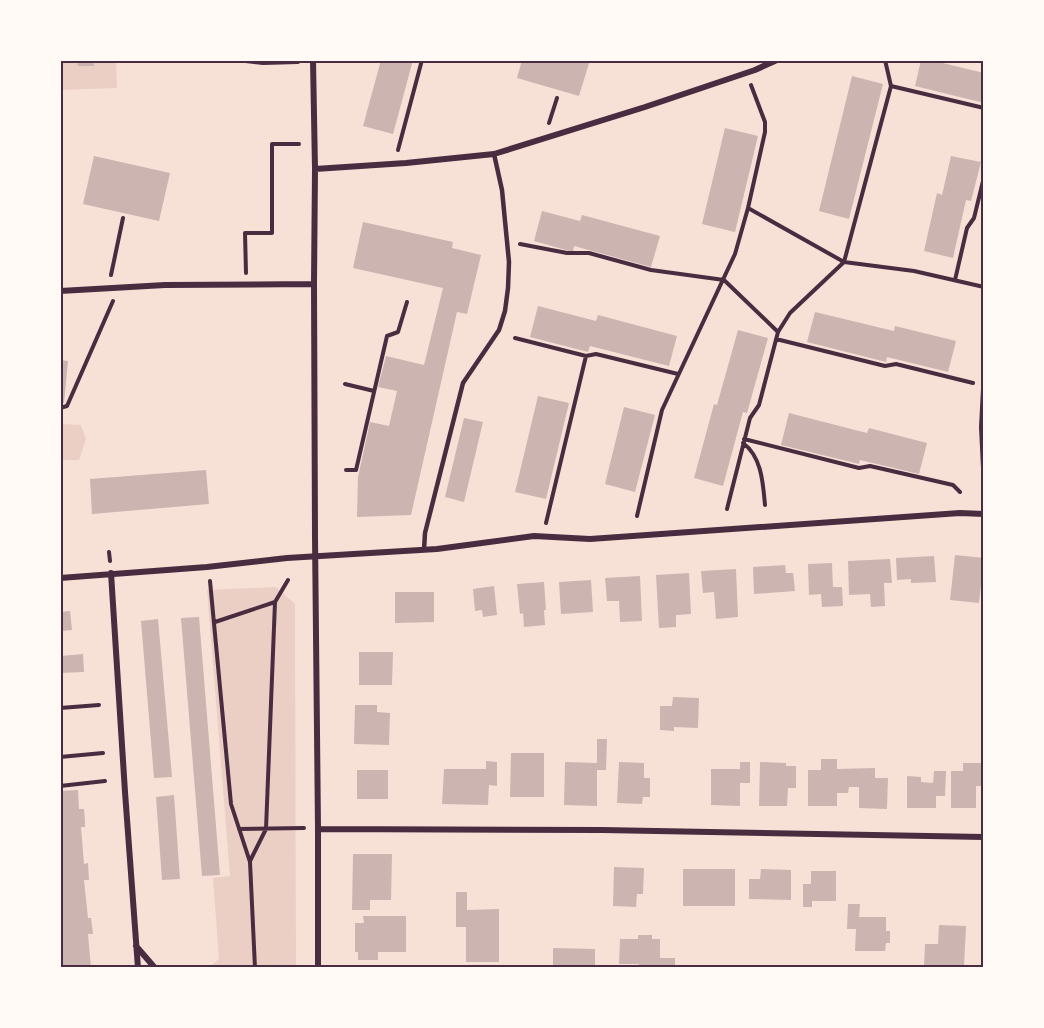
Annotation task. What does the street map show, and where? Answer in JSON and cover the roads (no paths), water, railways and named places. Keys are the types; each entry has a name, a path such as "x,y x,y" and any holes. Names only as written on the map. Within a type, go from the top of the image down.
{"street":[{"path":"313,60 318,968"},
{"path":"315,169 494,154 645,107 755,70 777,60"},
{"path":"60,291 165,285 314,284"},
{"path":"984,389 982,427 984,468"},
{"path":"60,578 207,567 287,558 424,550 542,536 590,539 960,513 984,514"},
{"path":"111,573 138,968"},
{"path":"318,829 602,830 984,837"},
{"path":"135,945 155,968"}],"lane":[{"path":"424,550 425,533 463,383 499,330 505,311 509,262 502,190 494,154"}]}
